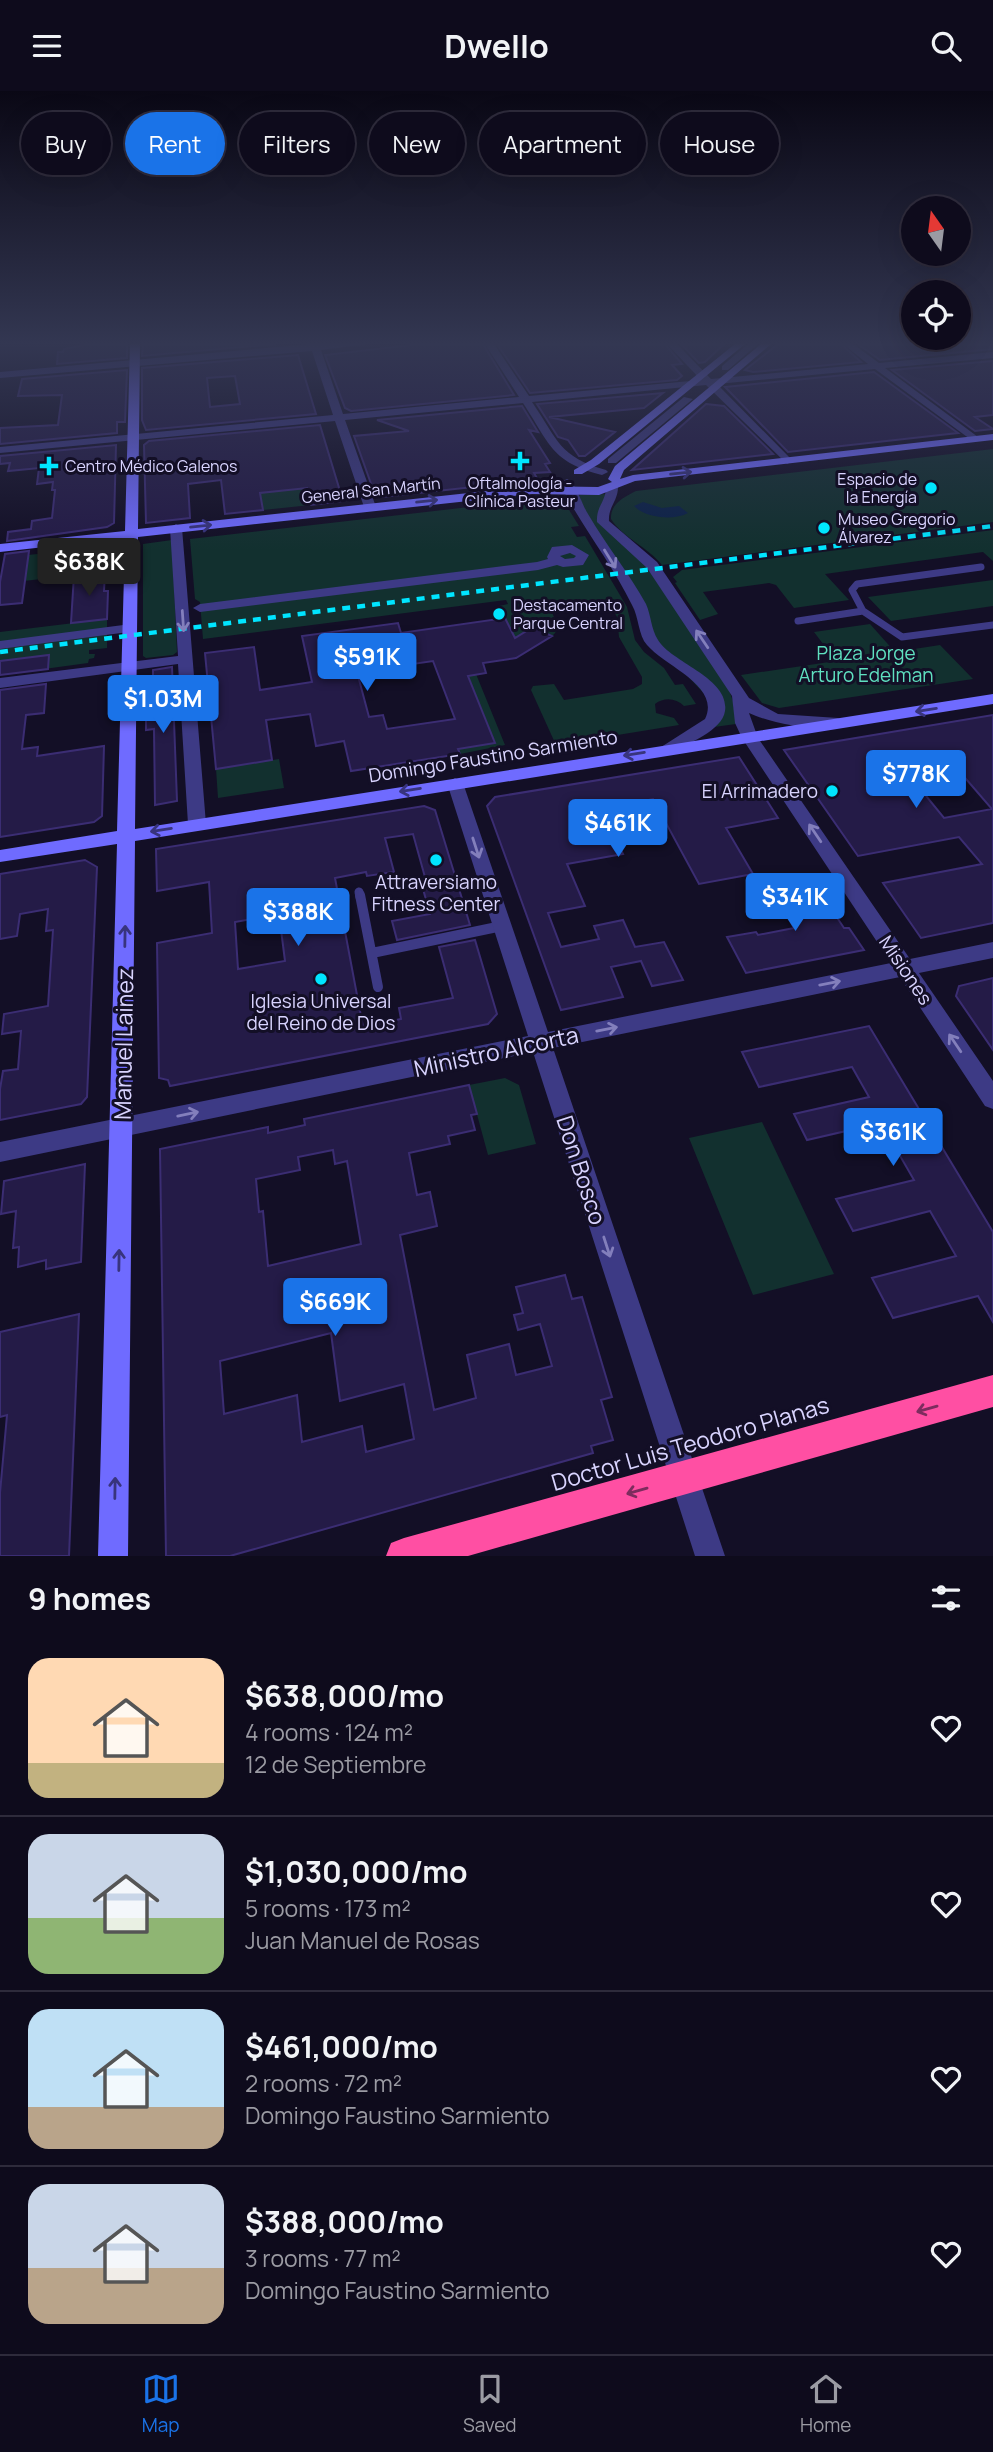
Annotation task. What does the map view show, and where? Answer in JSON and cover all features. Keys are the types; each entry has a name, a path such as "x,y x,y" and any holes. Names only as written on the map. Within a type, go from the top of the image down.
{"highway":[{"name":"Doctor Luis Teodoro Planas","path":"404,1556 993,1391"}],"main road":[{"name":"Manuel Lainez","path":"113,1556 134,412"},
{"path":"667,412 569,476 574,490 633,478 993,437"},
{"path":"599,459 607,466 618,462"},
{"path":"613,484 618,462"},
{"path":"581,470 602,472 613,484"},
{"name":"General San Martín","path":"0,548 532,490 574,490"},
{"name":"Domingo Faustino Sarmiento","path":"0,856 993,699"}],"street":[{"path":"337,412 369,507"},
{"path":"0,450 398,412"},
{"path":"534,412 564,456 581,470"},
{"path":"618,462 672,412"},
{"path":"741,412 787,461"},
{"path":"938,412 974,439"},
{"path":"613,484 611,496 601,511 605,526 652,565 739,696 752,709 771,717 841,723"},
{"path":"574,490 640,606 647,634 653,645 700,678 716,699 717,711 712,722 666,749"},
{"path":"176,528 197,824"},
{"path":"200,608 538,566 556,561"},
{"path":"0,645 131,628"},
{"path":"0,683 186,659"},
{"name":"Misiones","path":"739,696 742,718 751,738 993,1099"},
{"name":"Don Bosco","path":"455,783 710,1556"},
{"name":"Ministro Alcorta","path":"0,1152 993,950"}],"lane":[{"path":"981,567 857,584 852,590 863,611 902,637 993,625"},
{"path":"798,621 863,611"},
{"path":"359,892 378,987"},
{"path":"372,953 502,926"}],"green space":[{"path":"993,449 993,522 662,565 622,532 611,519 615,505 636,491"},
{"path":"307,488 311,505 263,510 260,493"},
{"path":"607,494 602,526 639,556 727,685 733,701 736,724 714,727 722,713 657,643 587,517 579,495"},
{"path":"548,498 553,507 566,505 579,526 571,527 577,537 585,536 627,607 635,640 644,652 664,668 675,685 683,684 696,704 684,706 670,699 655,704 656,713 674,718 679,725 556,745 531,690 533,686 554,684 564,700 633,689 642,684 642,677 619,637 617,617 610,604 552,612 557,628 552,636 533,627 519,635 521,641 518,643 499,606 508,604 506,600 203,639 200,602 195,599 190,539"},
{"name":"Plaza Jorge Arturo Edelman","path":"993,530 993,561 983,552 825,574 849,600 794,608 776,585 769,583 703,592 718,614 700,620 673,577 682,570"},
{"path":"172,540 177,652 173,655 146,658 143,656 143,544"},
{"path":"103,547 110,549 109,571 24,581 28,555"},
{"name":"Plaza Jorge Arturo Edelman","path":"993,580 993,606 891,621 868,597"},
{"path":"107,619 107,629 0,643 0,632"},
{"name":"Plaza Jorge Arturo Edelman","path":"870,624 895,652 940,645 973,679 779,708 762,703 741,675 836,661 814,632"},
{"path":"107,632 107,648 89,650 89,654 95,654 88,663 0,675 0,646"},
{"path":"476,674 505,745 460,754 458,749 495,742 468,675"},
{"path":"279,759 284,788 218,798 216,769"},
{"path":"505,1078 519,1085 536,1144 488,1155 469,1085"},
{"path":"762,1122 834,1274 753,1295 689,1138"}],"water":[{"path":"643,502 662,508 679,506 688,513 675,517 652,516 634,506"}],"building":[{"path":"60,412 125,412 125,422 117,422 117,433 0,444 0,428 58,425"},
{"path":"142,412 316,414 146,430"},
{"path":"456,412 526,412 538,432 529,430 550,463 545,464 550,472 534,473 538,480 382,497 375,495 354,436 409,431 377,420"},
{"path":"542,412 598,412 549,417 615,432 585,456 579,456 568,440 558,437"},
{"path":"697,412 730,412 773,454 632,470"},
{"path":"750,412 930,412 958,433 788,452"},
{"path":"950,412 993,412 993,415 975,417 993,429 975,431"},
{"path":"320,425 343,501 311,505 307,488 260,493 263,510 225,514 221,480 188,484 190,518 146,523 144,445 149,441"},
{"path":"116,445 114,523 107,527 7,541 8,532 31,529 32,521 52,518 55,490 52,490 53,482 37,484 39,468 8,471 10,463 0,464 0,456"},
{"path":"29,551 22,603 0,605 0,582 5,554"},
{"path":"105,572 104,591 108,591 107,619 71,623 74,575"},
{"path":"505,618 515,638 533,627 552,636 516,658 483,663 486,673 468,676 495,743 458,749 460,754 351,771 344,741 316,746 310,714 266,720 272,760 216,769 205,653 254,647 260,690 312,682 302,636 398,623 401,633","holes":["433,661 455,719 387,729 383,715 369,717 357,672"]},
{"path":"49,655 48,669 0,675 0,661"},
{"path":"172,667 177,801 155,805 154,729 146,730 146,699 153,697 153,670"},
{"path":"46,684 44,713 26,715 22,749 38,747 37,756 104,746 102,816 94,822 0,837 0,690"},
{"path":"993,715 993,923 921,938 883,883 982,864 959,837 858,856 784,750","holes":["960,772 992,809 944,818 913,780"]},
{"path":"739,757 778,818 726,828 753,874 699,884 653,799 616,806 618,808 602,811 623,854 567,864 585,906 548,913 561,947 599,939 594,926 623,920 635,947 664,942 683,980 652,986 641,961 611,967 623,997 561,1010 487,806 495,797"},
{"path":"424,806 435,810 470,925 397,940 392,921 430,914 423,889 428,888 413,834 385,838 394,872 367,876 366,872 335,878 363,1027 401,1019 399,1008 453,998 439,947 475,940 497,1014 488,1024 170,1086 168,1080 159,1078 157,943 212,933 209,882 157,891 156,849","holes":["279,914 285,961 238,969 235,922"]},
{"path":"85,860 97,867 87,1097 81,1104 0,1120 3,1071 18,1069 21,1031 2,1034 4,1014 48,1006 53,930 46,931 48,909 20,914 17,936 0,939 0,874"},
{"path":"797,875 818,909 825,908 828,914 834,913 844,928 849,928 864,950 746,973 727,937 756,932 758,935 794,928 767,881"},
{"path":"993,978 993,1050 956,996 959,986"},
{"path":"869,1026 993,1232 993,1322 978,1296 893,1318 872,1278 956,1256 930,1211 853,1231 836,1199 914,1180 881,1123 807,1140 794,1114 869,1097 852,1067 759,1087 742,1052"},
{"path":"469,1085 477,1114 471,1115 475,1130 448,1136 450,1144 409,1153 417,1195 430,1192 437,1226 400,1235 434,1410 476,1398 467,1355 509,1344 516,1375 552,1366 540,1324 518,1330 514,1315 523,1313 516,1287 565,1275 572,1299 582,1297 612,1397 601,1400 613,1440 591,1446 593,1453 230,1556 166,1556 160,1149 268,1127 268,1133 305,1125 304,1119","holes":["333,1150 335,1164 347,1161 361,1244 268,1266 263,1211 259,1212 256,1179 300,1170 298,1157","331,1333 340,1401 404,1384 414,1439 366,1452 362,1426 302,1442 297,1395 224,1414 220,1361"]},
{"path":"85,1164 81,1262 46,1269 46,1260 18,1267 19,1247 13,1248 16,1211 1,1214 4,1181"},
{"path":"79,1314 69,1556 0,1556 0,1493 7,1415 0,1417 0,1332"}],"railway":[{"path":"0,652 993,526"}],"place":[{"name":"Oftalmología - Clínica Pasteur","path":"520,461"},
{"name":"Centro Médico Galenos","path":"49,466"},
{"name":"Espacio de la Energía","path":"931,488"},
{"name":"Museo Gregorio Álvarez","path":"824,528"},
{"name":"Destacamento Parque Central","path":"499,614"},
{"name":"El Arrimadero","path":"832,791"},
{"name":"Attraversiamo Fitness Center","path":"436,860"},
{"name":"Iglesia Universal del Reino de Dios","path":"321,979"}]}
